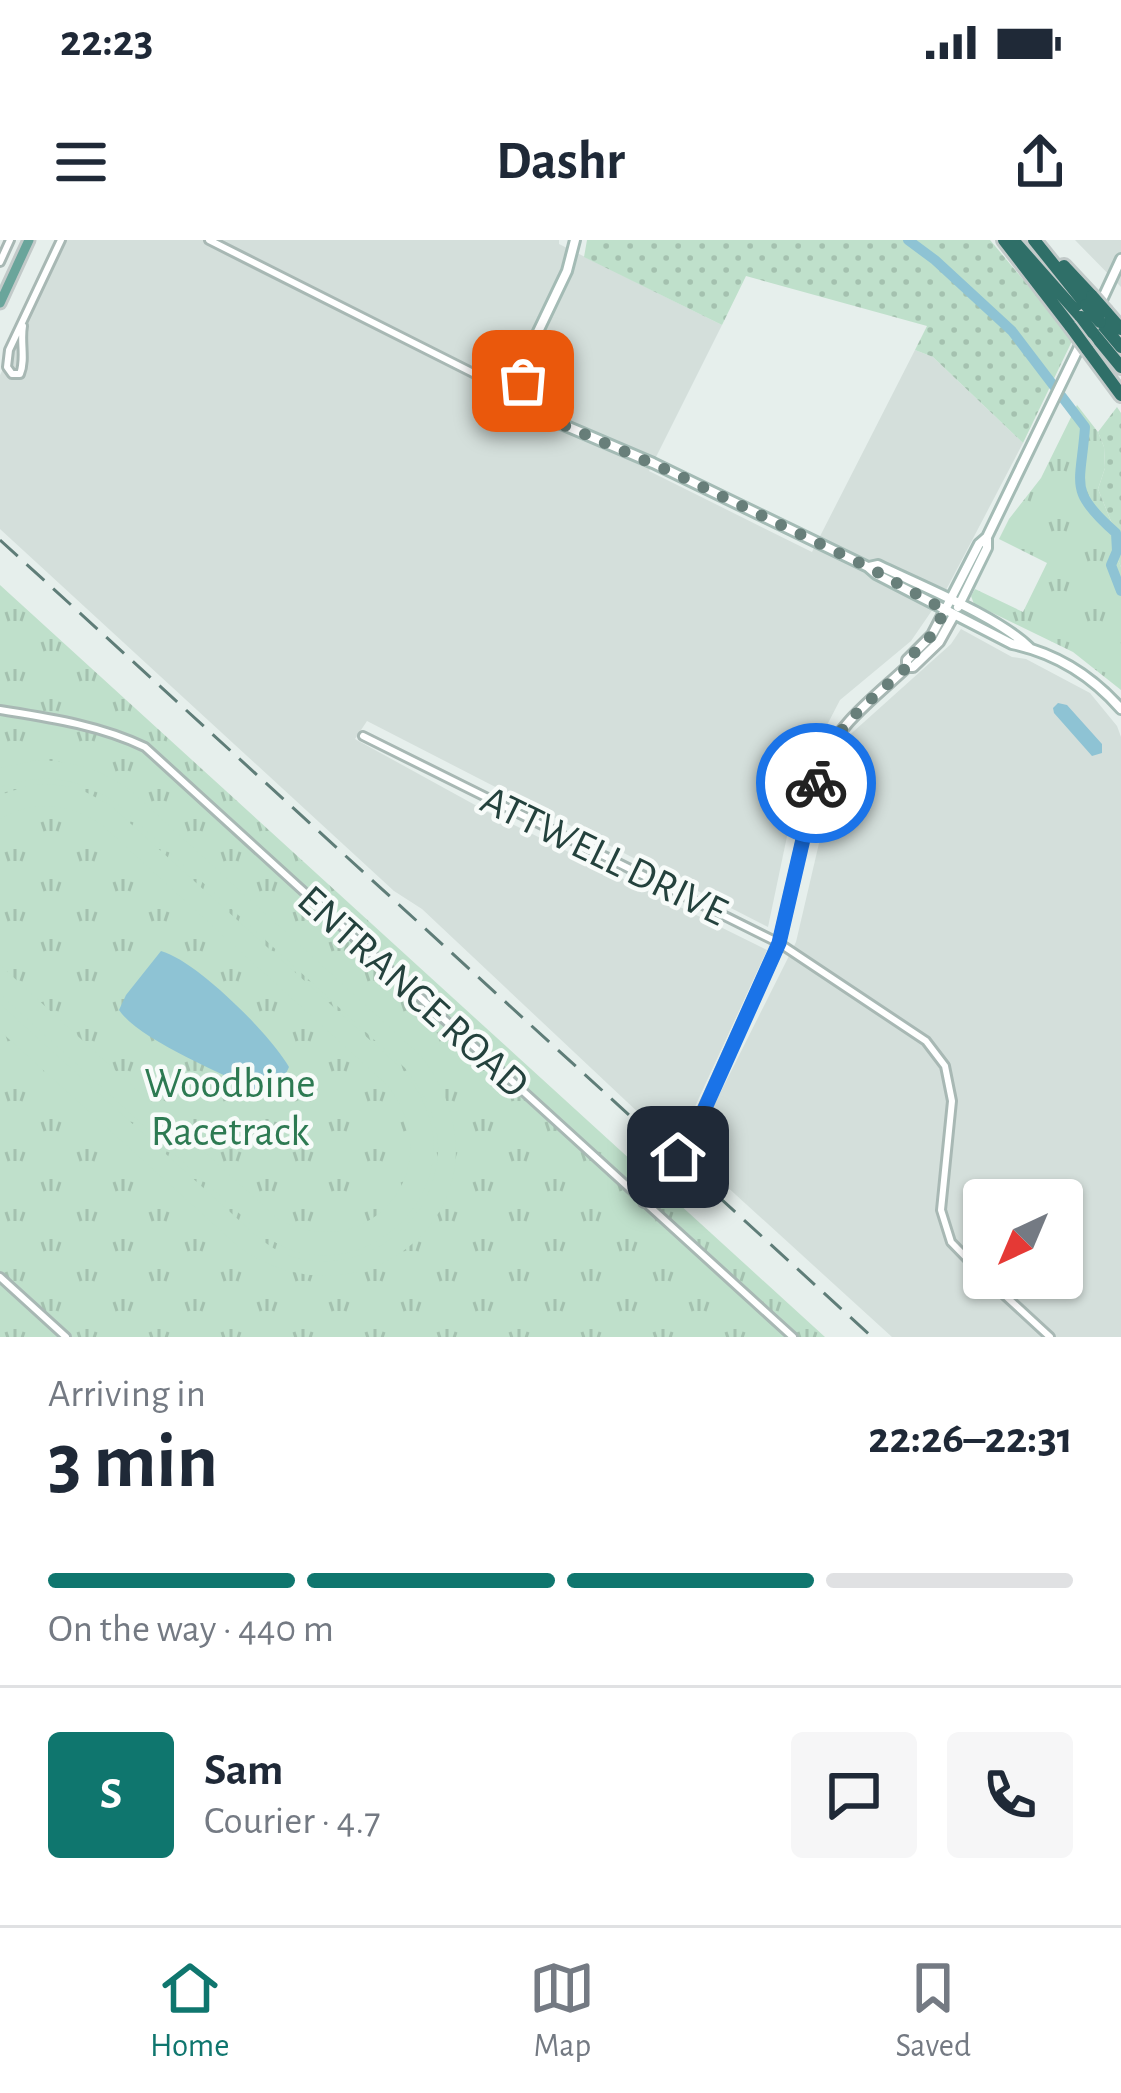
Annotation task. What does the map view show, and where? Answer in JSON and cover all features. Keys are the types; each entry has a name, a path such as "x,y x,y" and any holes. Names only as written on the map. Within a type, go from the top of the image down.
{"highway":[{"path":"1009,240 1082,311 1121,328"},
{"path":"1036,240 1082,311 1087,349 1121,395"},
{"path":"1082,311 1100,322 1121,347"},
{"path":"1100,322 1121,367"}],"main road":[{"path":"0,304 29,240"},
{"path":"575,240 567,271 524,357 523,381 531,403 552,420 868,567 878,565 1012,644 1081,672 1121,709"},
{"path":"678,1157 692,1137 779,943 827,750 849,721 907,667 907,660 952,608 979,544 987,537 1121,260"},
{"path":"644,1202 666,1173"}],"street":[{"path":"0,262 10,240"},
{"path":"22,326 23,365 16,375 9,371 7,361 14,338 61,240"},
{"path":"209,240 487,380 523,381"},
{"name":"ENTRANCE ROAD","path":"0,710 116,733 145,747 793,1337"},
{"name":"ATTWELL DRIVE","path":"363,736 779,943 926,1041 945,1066 952,1101 940,1210 951,1242 963,1254"},
{"path":"0,1276 66,1337"},
{"name":"ATTWELL DRIVE","path":"1009,1299 1050,1337"}],"shaded area":[{"path":"66,240 559,240 722,325 649,471 812,552 915,350 933,357 1023,443 946,590 911,641 840,700 799,779 768,927 367,721 355,739 486,811 767,950 676,1148 422,909 394,891 0,529 0,375"},
{"path":"1075,240 1121,240 1121,287"},
{"path":"961,629 1090,693 1117,726 1121,737 1121,1337 892,1337 690,1153 796,942 820,839 830,769 844,740 951,644"}],"green space":[{"path":"587,240 990,240 1073,339 1023,443 933,357 915,350 927,326 746,276 722,325 584,257"},
{"path":"1077,405 1104,447 1105,468 1098,489 1115,531 1121,567 1121,690 1073,652 974,604 971,596 975,589 1023,612 1047,563 999,539 1041,478"},
{"path":"1117,407 1121,413 1121,567 1115,531 1098,489 1105,468 1098,432"},
{"name":"Woodbine Racetrack","path":"0,585 825,1337 0,1337"},
{"path":"37,760 86,768 130,790 421,1056 449,1108 456,1158 445,1202 419,1238 382,1263 338,1275 289,1271 240,1248 0,1031 0,1004 260,1239 292,1257 344,1259 390,1240 409,1223 433,1179 438,1153 433,1118 405,1068 115,802 60,780 0,787 0,768"},
{"path":"49,784 78,788 110,805 402,1069 429,1117 432,1162 413,1209 395,1228 374,1243 325,1255 294,1251 264,1236 0,994 0,965 278,1219 312,1231 343,1230 370,1220 391,1202 405,1177 410,1148 405,1117 388,1086 101,824 51,806 26,808 0,819 0,795"}],"water":[{"path":"1058,703 1067,705 1102,744 1102,753 1092,756 1054,713"},
{"path":"161,951 212,983 266,1036 289,1067 280,1086 268,1094 258,1092 144,1033 119,1010"}],"waterway":[{"path":"908,240 1012,331 1085,427 1081,486 1090,507 1116,533 1117,551 1111,565 1121,591"}],"railway":[{"path":"0,540 872,1337"}],"way so far":[{"path":"523,381 531,403 552,420 676,474 868,567 945,610 932,635 907,660 907,667 834,737 816,783"}],"route":[{"path":"678,1157 692,1137 779,943 816,783"}]}
